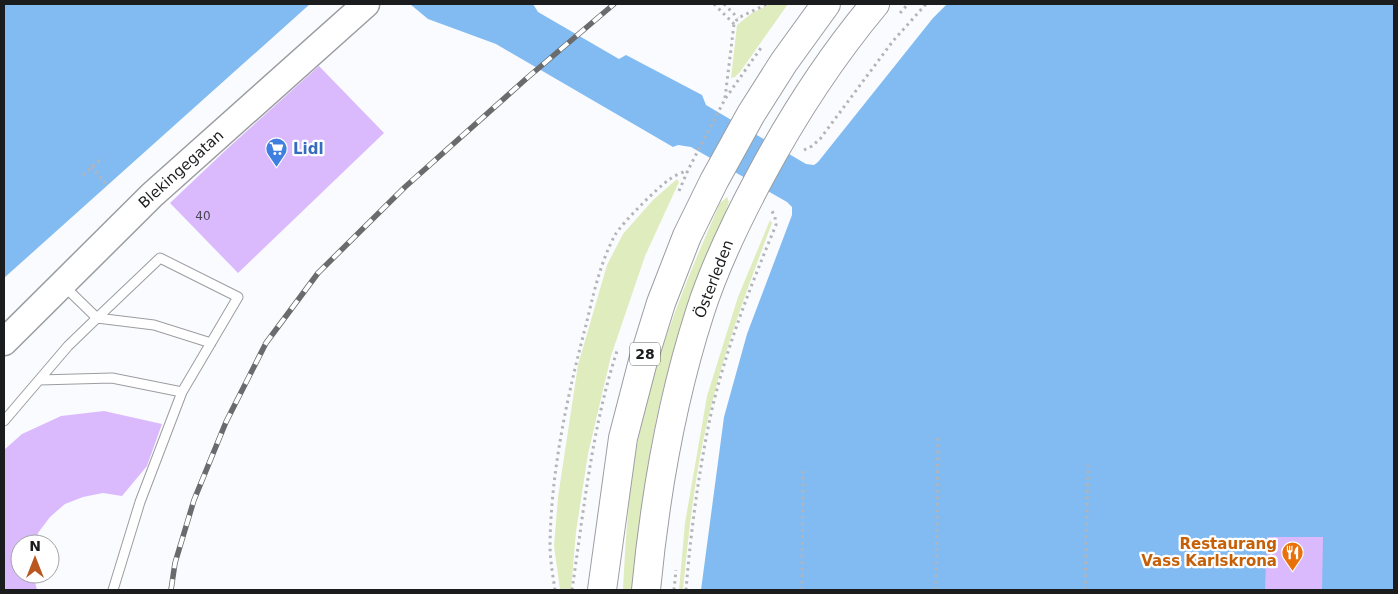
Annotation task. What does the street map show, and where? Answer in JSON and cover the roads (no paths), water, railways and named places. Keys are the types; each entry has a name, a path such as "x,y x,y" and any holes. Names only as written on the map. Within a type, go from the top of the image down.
{"main road":[{"name":"Blekingegatan","path":"4,342 152,195 366,4"},
{"name":"28","path":"602,590 623,438 643,361 661,303 687,236 714,181 751,114 784,62 826,4"},
{"name":"Österleden","path":"646,590 650,548 665,446 700,310 725,246 747,200 794,141 814,83 875,4"}],"lane":[{"path":"4,421 68,346 160,258 238,297 182,392 140,502 114,590"},
{"path":"62,284 97,318 154,325 211,343"},
{"path":"39,380 112,378 182,392"}],"water":[{"path":"4,4 310,4 4,278"},
{"path":"410,4 533,4 538,12 619,59 626,55 702,95 706,105 806,164 814,165 933,18 947,4 1394,4 1394,590 701,590 724,417 747,334 792,215 792,207 787,202 691,147 678,145 673,147 496,44 428,19"}],"railway":[{"path":"171,590 175,563 194,500 226,422 266,343 318,273 405,187 527,78 614,4"}],"place":[{"name":"Lidl","path":"277,168"},
{"name":"Restaurang Vass Karlskrona","path":"1293,572"}]}
